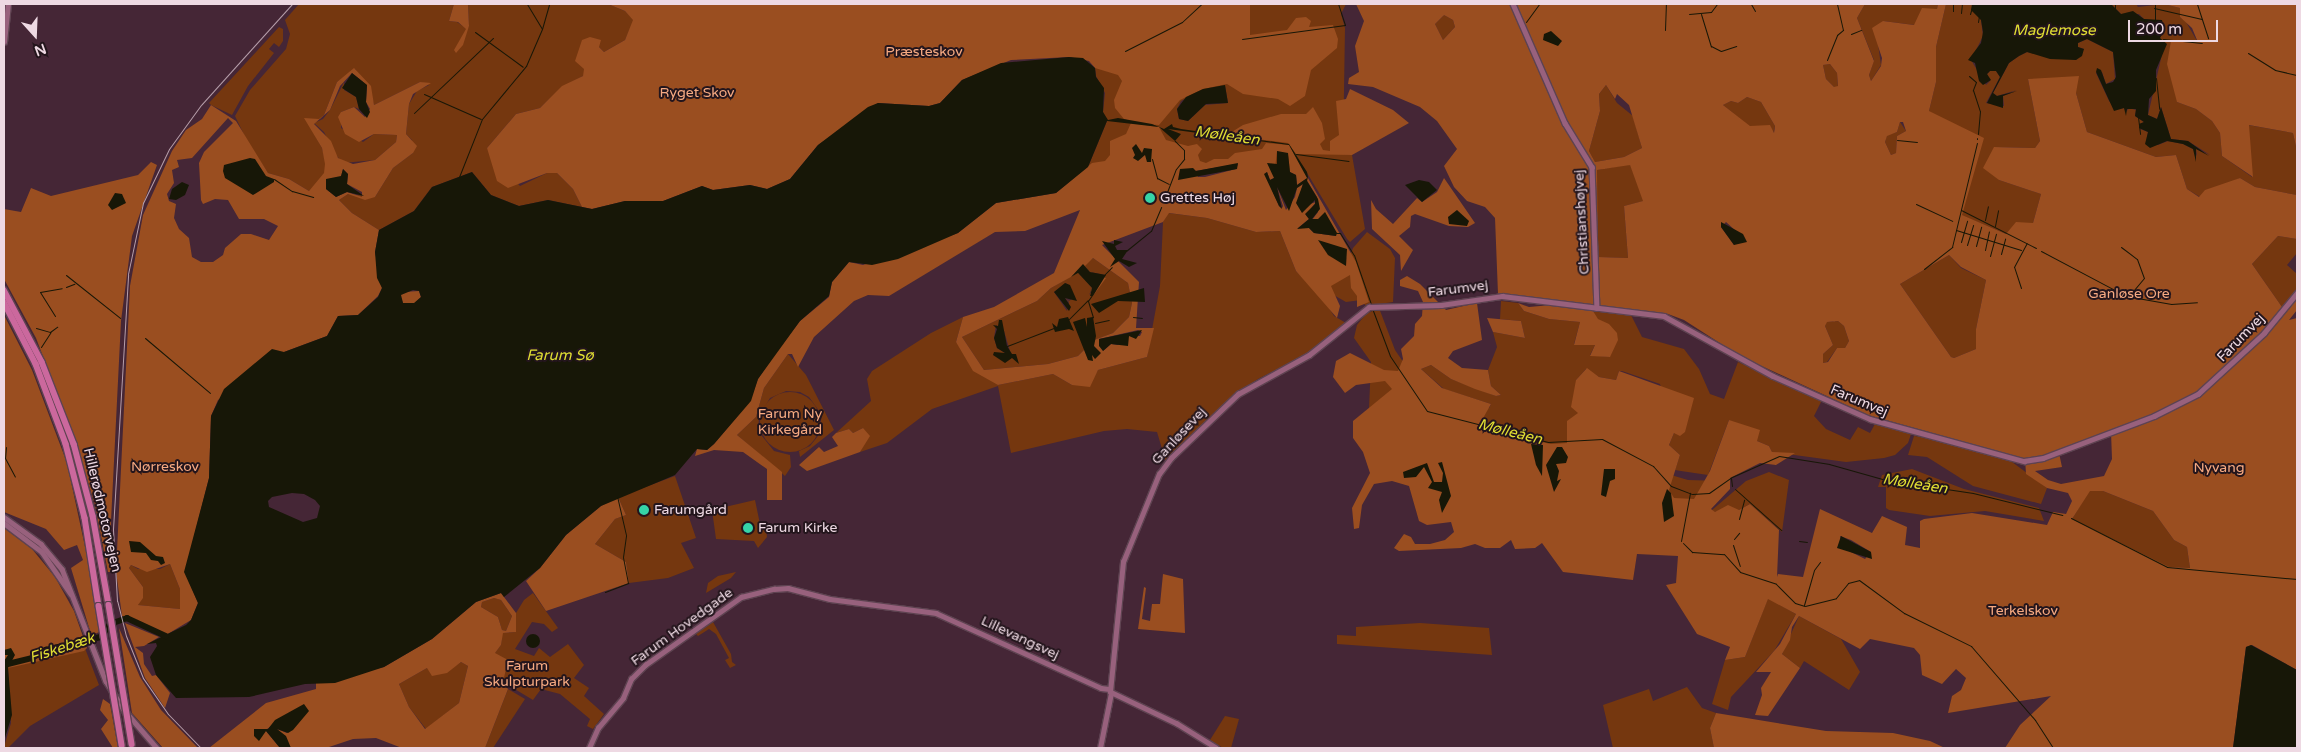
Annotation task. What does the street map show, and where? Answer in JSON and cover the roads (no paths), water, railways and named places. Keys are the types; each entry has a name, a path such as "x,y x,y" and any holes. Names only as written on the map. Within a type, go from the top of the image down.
{"highway":[{"name":"Hillerødmotorvejen","path":"4,290 42,362 74,444 93,516 132,746"},
{"name":"Hillerødmotorvejen","path":"4,302 36,364 66,444 85,518 122,747"}],"street":[{"path":"4,42 8,4"},
{"name":"Christianshøjvej","path":"1513,4 1565,123 1592,167 1597,308"},
{"name":"Farumvej","path":"1372,306 1441,305 1502,296 1664,316 1773,376 1870,419 2024,461 2043,458 2154,416 2198,394 2264,333 2297,293"},
{"name":"Ganløsevej","path":"1100,748 1110,691 1123,562 1164,466 1238,394 1309,355 1372,306"},
{"path":"4,517 40,544 54,558 69,581 87,635 110,689 132,721 158,748"},
{"path":"4,523 48,560 79,608"},
{"name":"Farum Hovedgade","path":"589,748 598,728 623,698 631,679 645,665 744,596 773,589 798,590"},
{"name":"Lillevangsvej","path":"798,590 830,599 936,613 1110,691 1177,724 1216,748"}],"water":[{"name":"Maglemose","path":"1972,4 2111,4 2121,14 2133,11 2144,19 2162,20 2164,31 2160,38 2167,44 2156,70 2156,91 2149,99 2148,115 2157,119 2161,107 2171,139 2188,141 2209,156 2196,149 2196,162 2193,149 2183,144 2167,141 2150,148 2145,144 2148,132 2139,128 2139,124 2144,122 2135,116 2136,109 2127,109 2126,116 2124,108 2114,111 2096,72 2097,68 2101,70 2106,84 2113,82 2116,77 2113,52 2087,39 2078,43 2078,47 2084,49 2082,56 2076,60 2050,59 2027,52 2019,56 2009,63 1993,93 1997,96 2017,91 2003,96 2003,108 1987,103 2000,77 1996,71 1990,71 1987,74 1991,80 1983,85 1979,81 1975,63 1968,60 1981,43 1983,32 1981,20 1971,10"},
{"path":"1551,31 1562,41 1558,46 1543,40 1544,34"},
{"name":"Farum Sø","path":"1069,57 1083,58 1095,68 1096,77 1104,88 1103,112 1108,120 1118,118 1152,124 1164,129 1172,124 1173,127 1181,129 1289,144 1307,172 1308,177 1307,181 1318,199 1320,209 1312,219 1318,219 1325,212 1337,233 1336,236 1314,233 1309,228 1297,229 1309,219 1305,214 1315,204 1315,200 1302,213 1296,203 1303,184 1297,188 1289,211 1277,187 1282,209 1279,206 1264,174 1267,172 1270,180 1274,178 1267,163 1277,164 1277,151 1288,153 1290,172 1296,175 1297,185 1307,178 1289,145 1168,129 1181,134 1175,141 1159,127 1107,121 1088,167 1056,193 996,203 958,233 898,259 872,265 849,262 832,282 829,296 800,321 758,379 751,401 714,444 707,450 697,449 675,475 601,506 566,535 540,568 504,597 501,593 476,602 432,639 384,667 335,683 305,684 249,697 176,698 156,675 150,657 157,646 156,643 147,644 186,625 191,620 198,603 184,572 209,478 211,416 224,389 272,349 284,352 327,336 338,316 358,315 378,297 382,288 377,278 375,252 379,230 414,211 432,187 472,172 491,195 519,206 548,200 592,209 625,201 663,201 702,186 713,190 750,185 767,189 790,179 818,145 868,107 878,103 929,106 940,103 962,80 1001,63","holes":["413,290 419,291 421,297 414,303 403,303 401,295","292,493 304,494 315,500 320,506 317,518 303,522 269,507 268,501 272,497"]},
{"path":"352,73 367,85 366,102 370,112 367,118 359,109 356,97 342,88"},
{"path":"1225,85 1228,103 1206,104 1188,121 1179,119 1177,109 1186,97 1203,89"},
{"path":"1136,144 1142,153 1144,148 1152,149 1151,162 1147,162 1145,155 1138,161 1133,158 1135,155 1132,148"},
{"path":"250,158 255,159 266,176 274,179 274,182 253,195 225,178 223,171 224,165"},
{"path":"1238,163 1237,169 1178,180 1180,169 1193,168 1196,171"},
{"path":"343,169 348,174 347,184 364,196 347,192 336,197 326,189 326,179 341,176"},
{"path":"1419,180 1429,182 1437,190 1422,202 1405,185"},
{"path":"182,182 189,185 185,195 176,200 169,199 172,189"},
{"path":"115,193 122,194 126,203 112,210 108,205"},
{"path":"1457,210 1469,221 1467,226 1449,224 1448,217"},
{"path":"1721,222 1743,234 1747,242 1734,245 1721,227"},
{"path":"1114,240 1123,242 1115,246 1117,250 1128,250 1122,259 1137,263 1129,267 1119,261 1110,267 1115,259 1102,241 1114,244"},
{"path":"1318,240 1347,249 1346,266 1328,255"},
{"path":"1083,264 1090,272 1106,275 1093,296 1090,296 1092,288 1078,273 1071,277"},
{"path":"1065,283 1070,285 1077,301 1065,298 1071,307 1069,311 1054,292"},
{"path":"1144,288 1145,302 1118,301 1099,313 1091,304"},
{"path":"1068,317 1074,331 1069,329 1055,332 1052,323 1057,327 1059,319"},
{"path":"1093,317 1096,336 1094,346 1101,353 1095,359 1092,355 1093,361 1088,360 1073,322 1085,318 1087,327 1087,318"},
{"path":"999,320 1002,320 1007,346 1012,354 1016,354 1019,364 1012,358 1005,363 993,355 994,352 1005,353 997,348 994,338 997,329 993,325 998,326"},
{"path":"1142,330 1136,339 1129,336 1128,346 1111,344 1103,351 1099,346 1099,339"},
{"path":"1531,444 1543,445 1542,476 1536,465"},
{"path":"1557,447 1562,447 1568,457 1566,463 1556,464 1559,471 1557,481 1561,479 1554,492 1546,465"},
{"path":"1442,462 1451,496 1442,513 1439,500 1442,492 1428,488 1432,482 1424,467 1416,477 1404,478 1403,472 1427,463 1434,482 1442,482 1443,473 1438,463"},
{"path":"1604,469 1615,469 1615,479 1610,481 1606,497 1601,495"},
{"path":"1667,489 1671,493 1674,516 1664,522 1662,503"},
{"path":"1841,536 1871,552 1872,559 1837,548"},
{"path":"129,541 140,542 156,556 163,557 165,563 161,565 158,561 151,560 146,553 131,552"},
{"path":"530,634 536,634 540,641 536,648 530,648 526,644 526,638"},
{"path":"2251,645 2297,670 2297,748 2233,748 2246,647"},
{"path":"11,648 15,655 8,668 12,715 4,741 4,661 8,655 4,655 4,650"},
{"path":"304,704 309,711 293,730 288,733 277,729 286,736 291,748 280,748 266,731 259,741 254,736 254,729 268,729 275,720"}],"waterway":[{"path":"527,4 542,29"},
{"path":"459,177 482,119 526,66 542,29 549,4"},
{"path":"1125,51 1182,22 1201,4"},
{"path":"1242,39 1345,25 1338,4"},
{"path":"1526,22 1539,4"},
{"path":"1665,30 1666,4"},
{"path":"1689,14 1711,12 1717,4"},
{"path":"1751,4 1755,11"},
{"path":"1827,60 1837,35 1843,30 1837,4"},
{"path":"1953,4 1953,11"},
{"path":"1961,13 1962,4"},
{"path":"1970,14 1973,4"},
{"path":"2115,4 2115,10"},
{"path":"2155,4 2155,20"},
{"path":"2197,4 2208,38"},
{"path":"2154,8 2202,19"},
{"path":"1701,14 1711,46 1721,51 1736,46"},
{"path":"1978,22 1979,16"},
{"path":"1851,34 1861,30"},
{"path":"475,32 523,67"},
{"path":"414,113 493,38"},
{"path":"2163,39 2202,43"},
{"path":"2248,53 2275,70 2297,75"},
{"path":"1969,76 1976,82 1973,90 1980,111 1978,134"},
{"path":"2156,78 2159,109"},
{"path":"424,94 481,119"},
{"path":"2138,117 2140,134"},
{"path":"1897,140 1917,142"},
{"path":"1164,200 1176,169 1184,159 1184,150 1175,141"},
{"path":"1924,269 1952,247 1977,143"},
{"path":"1296,154 1349,161"},
{"path":"1152,159 1157,178 1169,184"},
{"path":"274,179 292,191 313,197"},
{"path":"1916,204 1952,221"},
{"path":"1985,220 1988,206"},
{"path":"1126,251 1151,231 1161,207"},
{"path":"1961,210 2036,248"},
{"path":"1995,226 1998,210"},
{"path":"1961,242 1967,221"},
{"path":"1967,245 1973,225"},
{"path":"1976,246 1981,227"},
{"path":"1956,230 2021,250"},
{"path":"1985,250 1989,231"},
{"name":"Mølleåen","path":"1336,233 1340,233 1354,255 1371,304"},
{"path":"1990,256 1996,234"},
{"path":"2001,254 2005,239"},
{"path":"2021,288 2014,267 2027,243"},
{"path":"2121,247 2137,259 2144,278 2129,296"},
{"path":"2041,251 2126,296 2171,304 2197,302"},
{"path":"1104,275 1112,267"},
{"path":"66,275 120,318"},
{"path":"66,287 74,284"},
{"path":"55,316 40,292 62,288"},
{"path":"1092,295 1088,301 1093,317"},
{"path":"1068,320 1088,300"},
{"name":"Mølleåen","path":"1372,308 1390,356 1427,411 1548,442 1602,439 1653,466 1671,486 1692,494 1709,493 1732,477 1779,456 1829,464 1886,480 1973,493 2062,515"},
{"path":"1133,317 1142,318"},
{"path":"1095,323 1109,320"},
{"path":"36,328 50,332 57,327"},
{"path":"1007,346 1054,328"},
{"path":"41,347 50,333"},
{"path":"145,338 210,393"},
{"path":"6,447 5,458 15,477"},
{"name":"Mølleåen","path":"1731,478 1732,486"},
{"path":"1735,489 1781,530"},
{"path":"1681,541 1690,493"},
{"path":"605,592 628,583 623,557 626,535 617,497"},
{"path":"1739,519 1744,500"},
{"name":"Mølleåen","path":"2071,518 2167,567 2297,579"},
{"path":"1734,539 1739,533"},
{"path":"1799,541 1807,542"},
{"path":"1683,543 1692,552 1724,554 1740,572 1776,584 1795,603 1805,606 1836,598 1848,583 1859,580 1904,613 1971,646 2035,720 2053,748"},
{"path":"1733,545 1740,566"},
{"path":"1804,605 1814,570 1820,562"},
{"name":"Fiskebæk","path":"8,664 32,658 46,650 101,637 110,624 127,618 166,636"}],"tram line":[{"path":"201,748 168,714 143,678 126,636 117,601 113,529 128,274 143,203 169,149 201,105 292,4"}],"place":[{"name":"Grettes Høj","path":"1150,198"},
{"name":"Farumgård","path":"644,510"},
{"name":"Farum Kirke","path":"748,528"}],"park label":[{"name":"Præsteskov","path":"924,52"},
{"name":"Ryget Skov","path":"697,93"},
{"name":"Ganløse Ore","path":"2129,294"},
{"name":"Farum Ny Kirkegård","path":"790,422"},
{"name":"Nørreskov","path":"165,467"},
{"name":"Nyvang","path":"2219,468"},
{"name":"Terkelskov","path":"2023,611"},
{"name":"Farum Skulpturpark","path":"527,674"}]}
